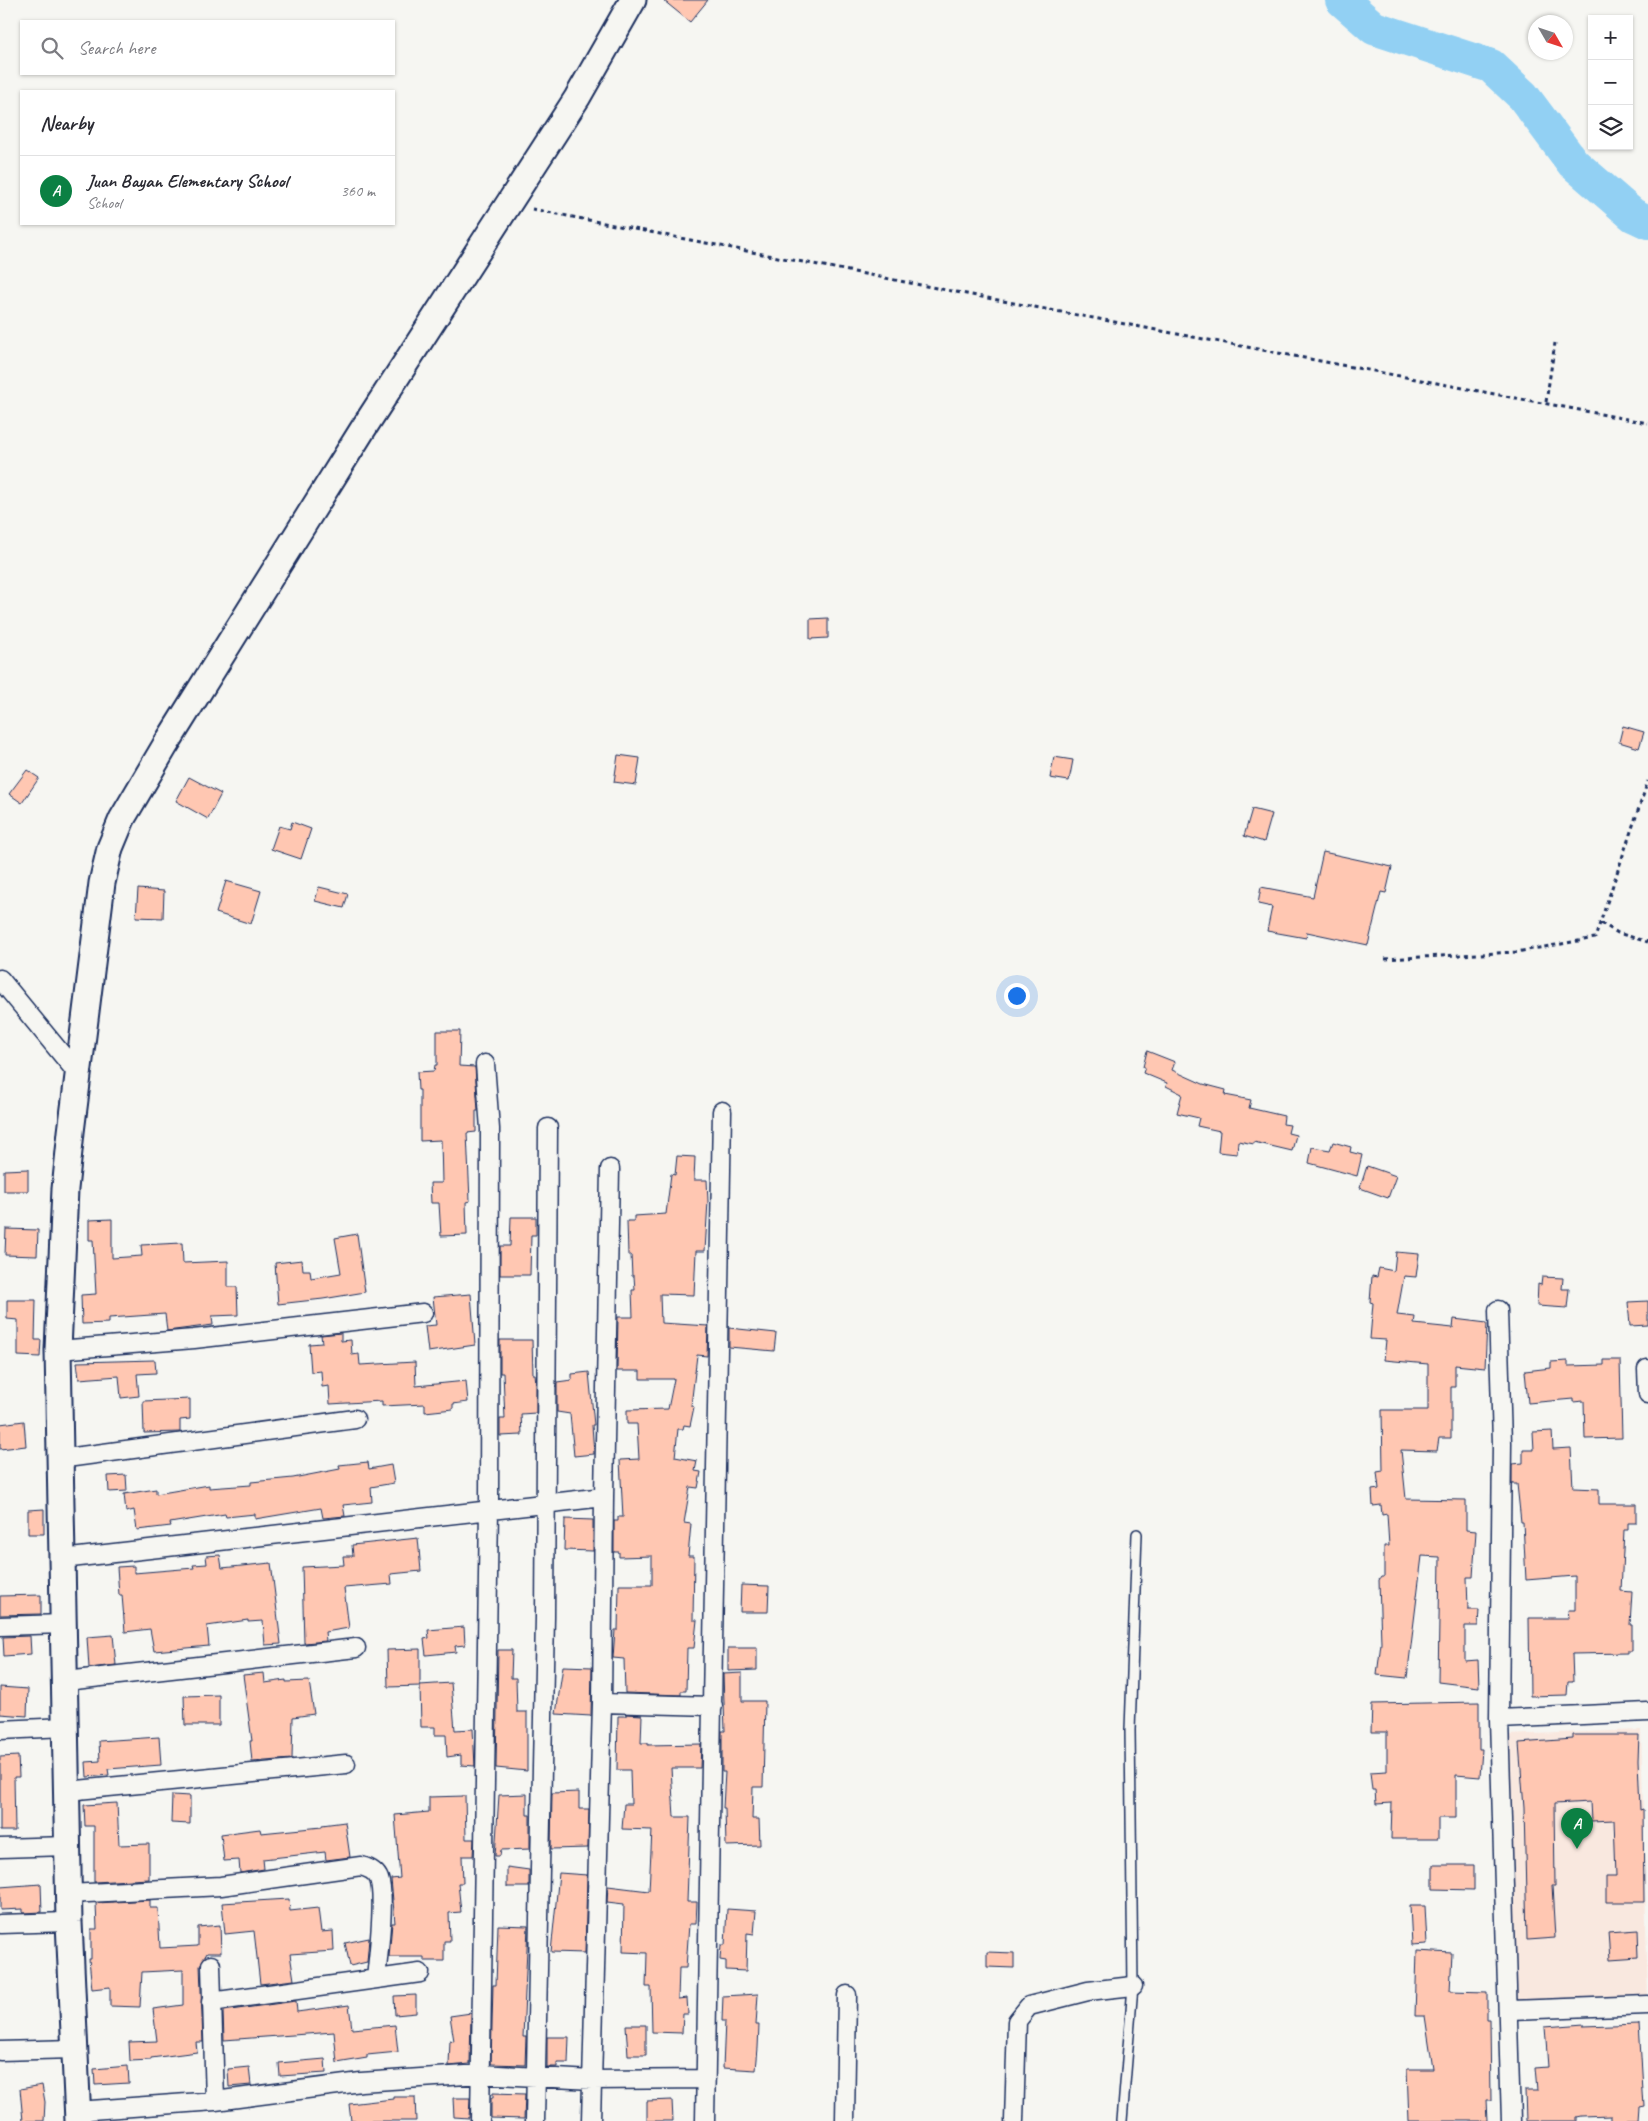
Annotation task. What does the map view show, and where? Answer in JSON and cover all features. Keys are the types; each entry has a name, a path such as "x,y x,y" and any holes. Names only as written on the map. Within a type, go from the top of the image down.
{"street":[{"path":"633,0 577,98 364,429 165,746 122,820 110,848 102,883 65,1189 58,1350 59,1459 66,1681 69,1922 77,2116 215,2101 361,2082 481,2074 592,2080 706,2079"},
{"path":"0,979 78,1074"},
{"path":"480,2121 489,1508 490,1128 486,1064"},
{"path":"705,2121 722,1111"},
{"path":"535,2121 547,1502 548,1128"},
{"path":"591,2121 602,1703 610,1169"},
{"path":"1498,1310 1502,1443 1499,1718 1511,2121"},
{"path":"58,1350 194,1340 423,1313"},
{"path":"1647,1369 1648,1394"},
{"path":"59,1459 356,1419"},
{"path":"62,1559 489,1508 604,1497"},
{"path":"0,1626 64,1624"},
{"path":"66,1681 356,1648"},
{"path":"602,1703 713,1706"},
{"path":"1499,1718 1648,1712"},
{"path":"0,1730 66,1727"},
{"path":"67,1791 346,1764"},
{"path":"0,1848 68,1846"},
{"path":"69,1894 221,1886 361,1866 371,1869 379,1877 382,1893 376,1979"},
{"path":"0,1924 69,1922"},
{"path":"211,1965 215,2101"},
{"path":"211,2002 420,1973"},
{"path":"1014,2121 1017,2020 1029,2006 1088,1991 1133,1986"},
{"path":"845,2121 848,1995"},
{"path":"1509,2010 1648,2005"},
{"path":"0,2051 74,2049"}],"lane":[{"path":"1122,2121 1133,1986 1130,1730 1137,1534"}],"path":[{"path":"509,204 1011,303 1546,402 1648,423"},
{"path":"1546,402 1555,343"},
{"path":"1385,959 1516,952 1595,938 1648,781"},
{"path":"1601,922 1618,933 1648,942"}],"shaded area":[{"path":"1641,1730 1648,2000 1514,2005 1505,1735"}],"building":[{"path":"663,0 708,0 690,22"},
{"path":"828,618 828,638 810,639 810,619"},
{"path":"1623,726 1644,732 1639,748 1619,742"},
{"path":"618,755 640,758 636,785 614,782"},
{"path":"1054,757 1073,760 1069,781 1050,778"},
{"path":"27,770 39,778 22,803 9,794"},
{"path":"189,777 221,794 208,819 176,801"},
{"path":"1252,809 1272,814 1264,842 1244,836"},
{"path":"292,822 311,829 301,859 271,849 279,826 290,829"},
{"path":"1323,852 1392,867 1386,893 1381,892 1368,945 1307,932 1306,938 1267,931 1272,907 1258,904 1261,887 1313,897"},
{"path":"226,881 261,891 251,924 216,913"},
{"path":"319,887 348,894 344,908 315,901"},
{"path":"138,889 164,891 163,918 136,917"},
{"path":"437,1031 460,1031 459,1066 475,1067 478,1111 476,1111 476,1132 467,1133 470,1201 466,1202 467,1235 441,1236 439,1203 431,1203 430,1183 442,1183 441,1140 420,1141 420,1090 418,1090 417,1072 434,1071 435,1065 437,1065"},
{"path":"1147,1051 1175,1062 1172,1070 1203,1084 1226,1090 1225,1095 1251,1100 1249,1108 1284,1116 1283,1124 1290,1125 1288,1133 1296,1135 1292,1151 1254,1142 1254,1144 1238,1141 1237,1154 1218,1152 1220,1131 1197,1126 1199,1118 1177,1113 1182,1094 1166,1086 1167,1083 1143,1073"},
{"path":"1333,1142 1351,1147 1350,1152 1362,1155 1357,1176 1309,1163 1312,1147 1330,1150"},
{"path":"677,1156 695,1157 694,1180 707,1180 708,1201 705,1251 696,1251 694,1295 660,1294 661,1323 708,1326 707,1356 697,1355 691,1406 694,1407 690,1426 684,1425 683,1429 678,1429 675,1457 697,1461 695,1471 701,1472 698,1488 690,1487 684,1523 691,1524 688,1556 694,1556 693,1620 697,1620 694,1648 687,1648 686,1691 681,1691 681,1695 625,1693 624,1659 613,1658 615,1630 618,1630 619,1585 652,1585 652,1556 619,1557 619,1552 614,1552 614,1521 618,1521 618,1517 623,1517 620,1460 639,1459 637,1424 627,1424 627,1410 668,1409 674,1379 640,1379 640,1371 617,1371 618,1317 633,1317 632,1290 635,1290 631,1255 628,1255 627,1221 634,1221 634,1216 666,1214 671,1174 675,1175"},
{"path":"1367,1166 1396,1176 1388,1198 1360,1188"},
{"path":"28,1169 28,1191 4,1191 4,1170"},
{"path":"511,1217 536,1217 536,1235 531,1235 530,1275 500,1275 500,1246 510,1246"},
{"path":"112,1219 112,1258 142,1256 141,1245 182,1243 183,1263 228,1261 228,1287 237,1287 238,1315 212,1316 213,1325 167,1331 165,1314 109,1318 109,1323 82,1324 81,1295 96,1294 93,1240 89,1240 89,1220"},
{"path":"6,1229 38,1230 37,1256 5,1255"},
{"path":"357,1234 365,1292 278,1304 275,1263 302,1260 303,1270 310,1270 311,1278 341,1273 335,1238"},
{"path":"1396,1252 1419,1254 1416,1277 1404,1276 1397,1315 1415,1317 1414,1324 1453,1328 1454,1319 1487,1323 1485,1368 1455,1365 1455,1387 1451,1387 1451,1438 1439,1438 1437,1451 1401,1450 1406,1499 1466,1500 1466,1530 1476,1531 1473,1577 1467,1577 1468,1610 1479,1610 1478,1626 1465,1626 1465,1661 1478,1660 1479,1687 1438,1682 1440,1557 1422,1556 1407,1678 1377,1675 1381,1643 1379,1580 1381,1577 1384,1577 1384,1546 1389,1546 1387,1514 1382,1515 1381,1505 1373,1506 1372,1490 1379,1489 1377,1472 1383,1471 1382,1410 1428,1410 1428,1364 1384,1360 1386,1340 1370,1339 1373,1303 1370,1302 1372,1276 1377,1277 1379,1268 1394,1271"},
{"path":"1542,1277 1563,1278 1562,1289 1569,1289 1567,1308 1537,1306 1538,1284 1541,1285"},
{"path":"471,1294 475,1345 428,1352 425,1326 436,1325 433,1297"},
{"path":"7,1300 36,1300 35,1340 41,1340 40,1357 18,1356 18,1320 7,1319"},
{"path":"1648,1301 1648,1325 1630,1326 1628,1302"},
{"path":"729,1328 776,1333 774,1351 729,1347"},
{"path":"341,1333 341,1341 351,1340 352,1355 359,1354 360,1365 415,1362 416,1386 466,1381 468,1402 453,1404 453,1409 425,1412 425,1404 382,1406 382,1401 330,1404 329,1386 322,1387 321,1371 311,1372 309,1344 322,1343 321,1335"},
{"path":"500,1340 532,1340 533,1374 535,1374 536,1384 536,1413 521,1414 522,1435 500,1436 500,1419 505,1419 503,1373 500,1373"},
{"path":"155,1360 156,1373 137,1374 139,1396 121,1398 119,1376 79,1379 77,1362"},
{"path":"1604,1360 1620,1360 1622,1438 1585,1439 1584,1401 1573,1402 1573,1399 1528,1403 1525,1371 1551,1368 1551,1362 1568,1361 1568,1366 1604,1365"},
{"path":"589,1372 594,1425 592,1425 594,1454 574,1456 570,1414 557,1412 557,1382 572,1380 572,1374"},
{"path":"190,1399 190,1419 180,1420 180,1432 144,1433 143,1401"},
{"path":"24,1421 26,1446 0,1449 0,1424"},
{"path":"1552,1431 1553,1449 1571,1448 1573,1488 1599,1489 1599,1504 1636,1504 1636,1523 1628,1523 1628,1530 1624,1530 1621,1591 1632,1592 1630,1625 1632,1625 1632,1651 1627,1651 1627,1653 1572,1654 1573,1682 1568,1682 1567,1695 1530,1696 1529,1618 1569,1618 1568,1610 1575,1610 1575,1576 1526,1580 1523,1522 1521,1522 1517,1484 1512,1484 1512,1464 1523,1463 1523,1450 1534,1450 1533,1432"},
{"path":"368,1462 369,1469 391,1465 394,1483 371,1487 372,1502 343,1505 345,1516 323,1518 321,1508 255,1519 255,1514 226,1517 225,1514 170,1523 171,1526 137,1530 134,1510 126,1512 124,1494 156,1489 156,1494 209,1485 209,1488 251,1485 251,1482 293,1478 340,1469 339,1465"},
{"path":"126,1475 127,1491 109,1492 108,1476"},
{"path":"44,1509 44,1534 28,1534 28,1510"},
{"path":"565,1519 593,1520 593,1551 564,1550"},
{"path":"418,1538 421,1571 391,1574 392,1584 344,1588 349,1628 325,1632 326,1641 304,1643 302,1567 344,1565 343,1556 353,1556 352,1545"},
{"path":"220,1555 222,1568 271,1563 281,1644 265,1645 263,1621 248,1622 248,1620 207,1626 209,1646 154,1651 150,1629 125,1632 122,1595 119,1595 117,1567 134,1566 134,1573 194,1568 193,1565 207,1564 206,1556"},
{"path":"741,1585 769,1586 768,1612 740,1612"},
{"path":"41,1595 41,1614 0,1615 0,1596"},
{"path":"464,1627 465,1645 455,1646 456,1652 426,1655 424,1639 429,1638 428,1630"},
{"path":"113,1635 116,1665 89,1668 87,1637"},
{"path":"30,1636 31,1654 4,1656 3,1637"},
{"path":"728,1648 757,1648 757,1670 728,1671"},
{"path":"420,1649 420,1686 388,1687 387,1650"},
{"path":"498,1650 512,1650 511,1678 516,1678 517,1712 527,1712 527,1771 496,1768"},
{"path":"563,1666 592,1667 591,1716 556,1714"},
{"path":"264,1673 265,1683 286,1680 286,1682 309,1681 314,1714 293,1717 292,1759 252,1762 250,1741 252,1741 243,1675"},
{"path":"742,1673 742,1701 765,1701 763,1787 753,1787 752,1819 759,1819 760,1845 726,1846 725,1808 723,1808 725,1772 722,1772 722,1731 725,1731 723,1674"},
{"path":"451,1683 455,1730 473,1729 475,1766 461,1765 461,1755 447,1757 446,1735 435,1735 435,1727 421,1727 420,1685"},
{"path":"0,1687 28,1689 27,1716 0,1714"},
{"path":"219,1695 219,1725 185,1725 184,1696"},
{"path":"1479,1702 1479,1749 1482,1749 1480,1777 1456,1775 1456,1818 1438,1818 1438,1839 1391,1839 1392,1803 1376,1804 1375,1790 1372,1790 1370,1772 1387,1771 1387,1732 1371,1732 1372,1704"},
{"path":"626,1714 642,1715 641,1743 648,1743 648,1745 701,1744 700,1768 671,1768 674,1817 690,1817 687,1902 697,1902 696,1924 689,1924 686,1968 679,1968 678,1999 687,1998 688,2014 683,2014 682,2033 652,2032 651,1987 646,1987 647,1953 623,1952 624,1904 607,1902 608,1886 649,1891 652,1830 622,1829 624,1804 631,1804 630,1770 617,1770 618,1716 626,1716"},
{"path":"1573,1735 1639,1735 1640,1810 1643,1809 1644,1902 1606,1902 1606,1876 1616,1876 1614,1820 1591,1821 1590,1802 1554,1804 1555,1886 1552,1886 1555,1938 1527,1940 1524,1808 1519,1743 1573,1739"},
{"path":"159,1737 161,1765 108,1769 109,1775 87,1777 86,1762 100,1761 99,1741"},
{"path":"18,1756 19,1777 14,1777 15,1831 0,1831 0,1757"},
{"path":"579,1792 579,1809 589,1809 588,1848 551,1849 552,1793"},
{"path":"527,1794 527,1815 530,1815 530,1849 501,1850 500,1856 495,1856 499,1795"},
{"path":"172,1795 190,1796 190,1824 171,1823"},
{"path":"465,1796 466,1839 474,1839 473,1856 462,1856 463,1883 458,1883 461,1912 449,1913 450,1941 444,1941 444,1961 424,1961 424,1957 389,1957 392,1923 395,1923 391,1879 400,1878 395,1815 429,1812 429,1797"},
{"path":"117,1803 119,1845 149,1844 149,1879 94,1882 94,1826 85,1826 84,1805"},
{"path":"345,1822 350,1857 326,1860 325,1852 263,1859 264,1869 240,1873 239,1860 224,1861 221,1834 260,1829 261,1833 322,1827 322,1825"},
{"path":"1433,1865 1474,1865 1474,1890 1433,1889"},
{"path":"507,1867 529,1870 529,1887 507,1887"},
{"path":"559,1873 587,1875 585,1953 551,1952"},
{"path":"41,1884 42,1912 23,1913 23,1909 0,1910 0,1887"},
{"path":"289,1899 290,1911 318,1908 321,1932 333,1931 334,1951 290,1954 294,1980 260,1984 254,1931 225,1934 222,1903"},
{"path":"150,1900 150,1908 158,1908 160,1948 198,1946 198,1927 220,1925 221,1953 207,1953 200,1965 203,2042 196,2042 197,2052 151,2058 151,2060 130,2061 129,2042 157,2041 153,2009 183,2005 183,1970 142,1972 140,2007 110,2006 110,1987 92,1989 89,1959 91,1959 91,1929 97,1929 96,1903"},
{"path":"1410,1906 1425,1906 1427,1944 1412,1945"},
{"path":"727,1909 756,1911 754,1934 747,1933 746,1971 726,1970 726,1961 720,1960 721,1945 725,1945"},
{"path":"498,1925 528,1926 523,2037 526,2037 525,2065 491,2064 493,1985 496,1985"},
{"path":"1638,1930 1639,1957 1610,1959 1608,1932"},
{"path":"369,1938 367,1962 350,1966 345,1943"},
{"path":"1417,1951 1452,1953 1450,1991 1487,1992 1487,2019 1490,2019 1491,2101 1486,2101 1487,2121 1409,2121 1407,2069 1433,2069 1425,2016 1415,2016"},
{"path":"987,1952 1014,1953 1014,1968 987,1967"},
{"path":"758,1994 756,2025 759,2025 756,2070 723,2068 725,2021 722,2021 723,1996"},
{"path":"416,1995 416,2013 395,2015 394,1996"},
{"path":"296,2001 297,2012 349,2005 352,2029 395,2025 398,2052 367,2055 367,2058 337,2063 334,2032 224,2040 223,2011"},
{"path":"471,2013 470,2064 449,2066 450,2040 454,2041 450,2016"},
{"path":"1584,2024 1584,2026 1639,2024 1644,2106 1639,2107 1638,2121 1611,2121 1611,2115 1581,2116 1576,2117 1576,2121 1526,2121 1525,2091 1537,2091 1535,2068 1548,2067 1545,2027"},
{"path":"626,2025 646,2025 646,2055 628,2055"},
{"path":"547,2037 569,2037 568,2063 557,2063 557,2067 547,2067"},
{"path":"325,2059 326,2073 280,2076 279,2063"},
{"path":"128,2066 129,2083 95,2085 94,2069"},
{"path":"249,2067 251,2085 229,2087 228,2069"},
{"path":"42,2085 45,2102 44,2121 23,2121 20,2089"},
{"path":"493,2093 525,2094 524,2119 491,2118 491,2098 493,2098"},
{"path":"393,2097 415,2097 416,2121 351,2121 349,2104 393,2099"},
{"path":"453,2098 470,2098 469,2118 454,2117"},
{"path":"672,2100 673,2121 647,2121 647,2101"}],"waterway":[{"path":"1342,0 1374,28 1491,66 1523,96 1573,163 1633,215 1648,222"}],"place":[{"name":"Juan Bayan Elementary School","path":"1577,1849"}]}
